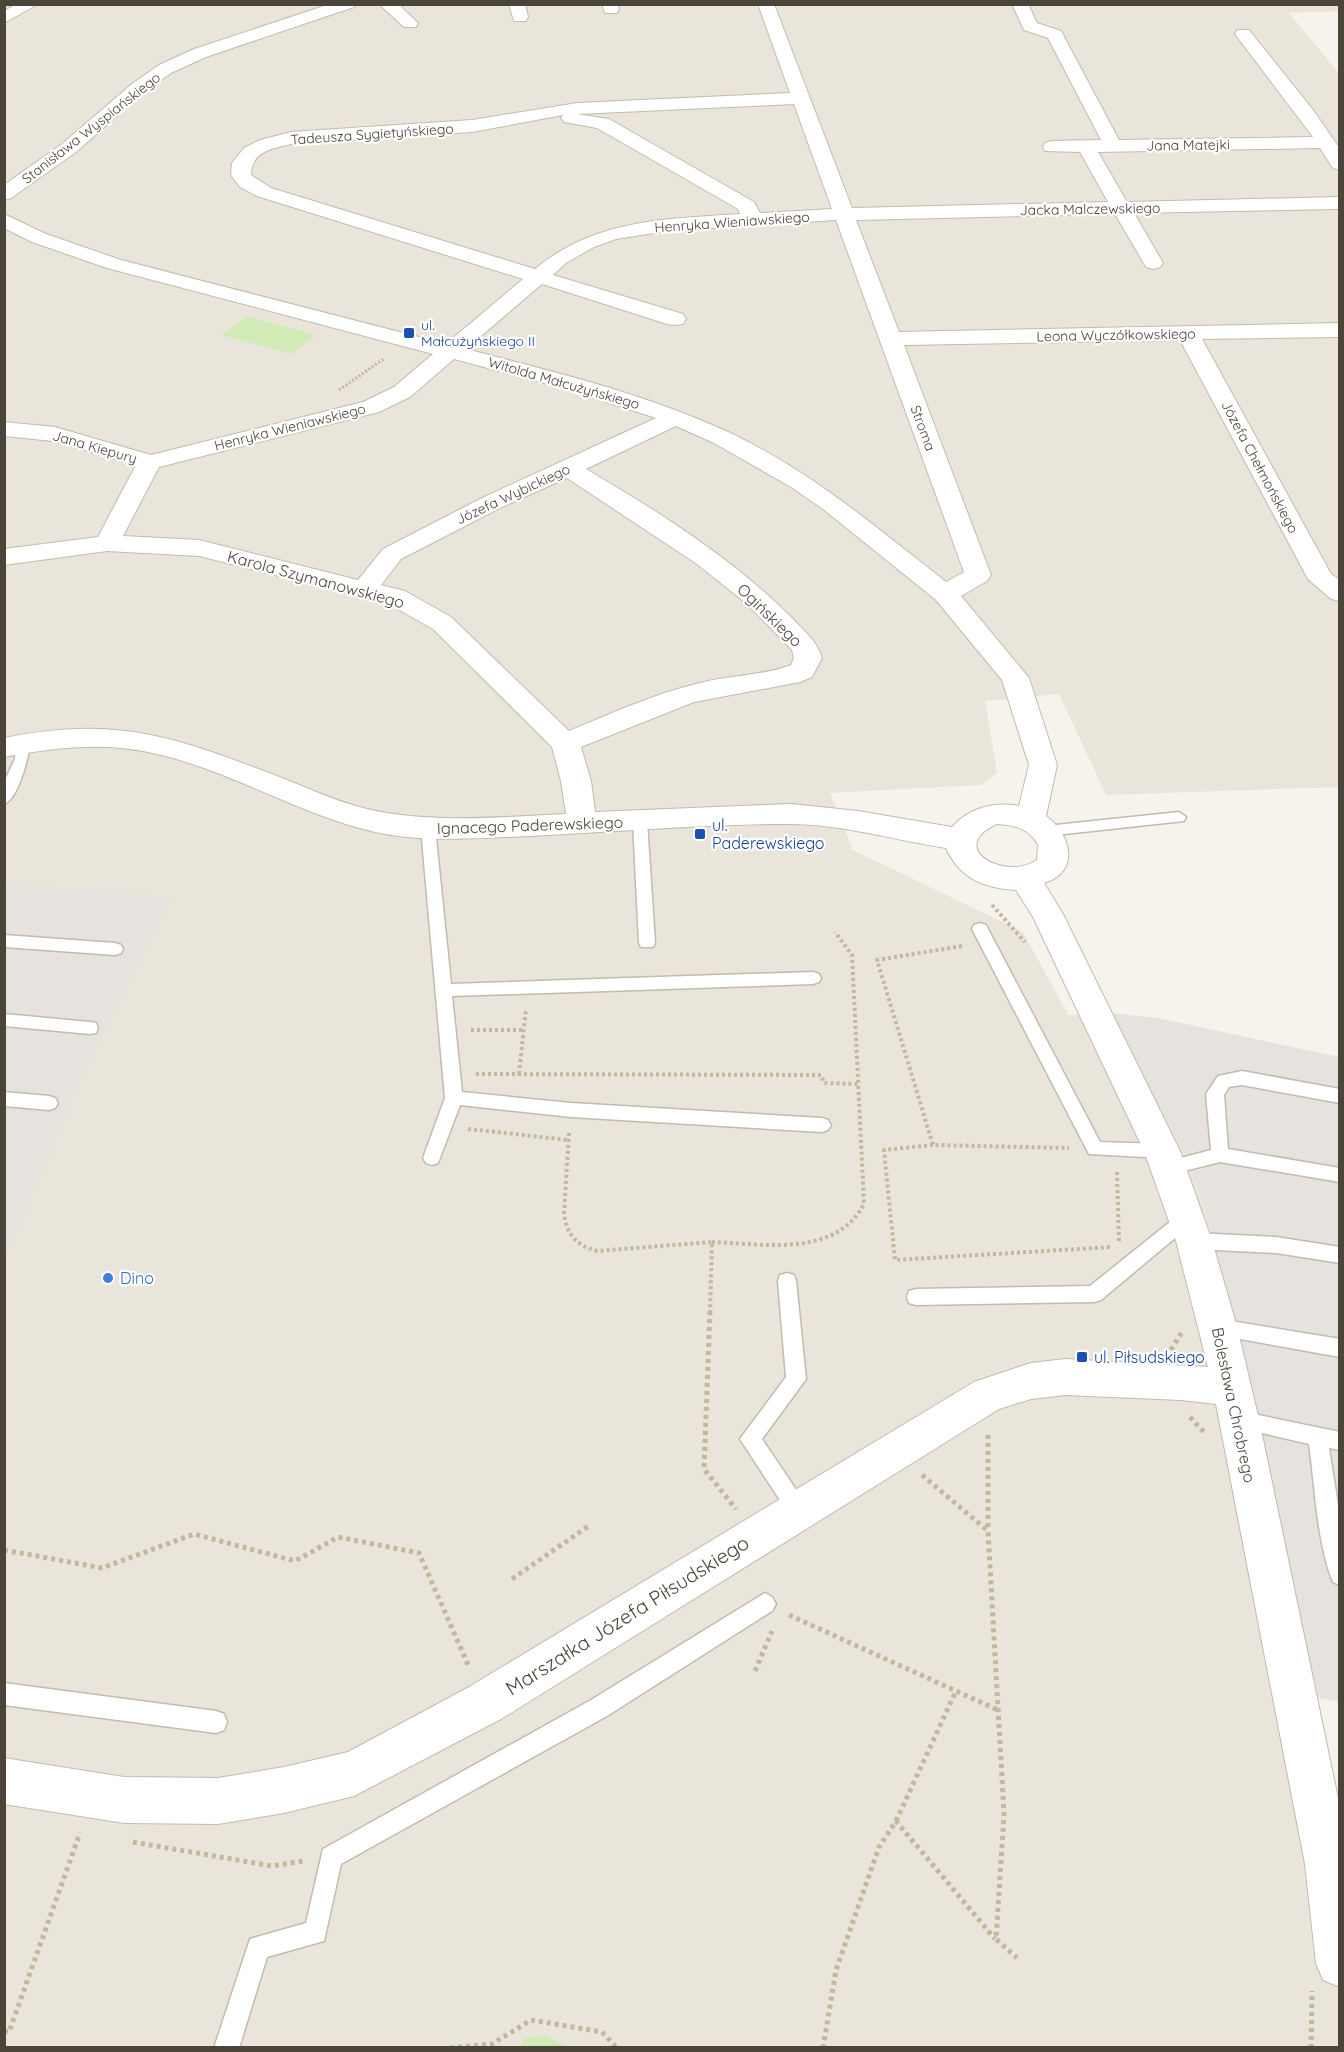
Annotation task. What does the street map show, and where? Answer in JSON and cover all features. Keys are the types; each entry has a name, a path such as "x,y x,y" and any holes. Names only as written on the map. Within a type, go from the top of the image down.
{"street":[{"path":"4,18 30,4"},
{"name":"Stanisława Wyspiańskiego","path":"4,194 61,154 138,88 165,69 200,53 348,4"},
{"path":"387,4 410,23"},
{"name":"Stroma","path":"766,4 841,214 892,339 978,574 945,594"},
{"path":"1020,4 1030,26 1055,35 1113,146"},
{"path":"1243,34 1306,114 1340,164"},
{"name":"Tadeusza Sygietyńskiego","path":"675,319 264,192 247,183 241,175 242,163 251,153 267,144 291,138 472,126 546,112 799,98"},
{"path":"546,112 557,117 603,123 747,206 752,220"},
{"name":"Jana Matejki","path":"1052,147 1324,142"},
{"path":"1086,147 1119,208 1153,263"},
{"name":"Jacka Malczewskiego","path":"841,214 1340,203"},
{"name":"Henryka Wieniawskiego","path":"150,462 371,407 402,392 537,276 572,250 612,234 667,225 841,214"},
{"name":"Witolda Małcużyńskiego","path":"4,220 39,238 114,264 578,385 675,417 720,437 800,482 832,504 945,594"},
{"name":"Leona Wyczółkowskiego","path":"892,339 1340,330"},
{"name":"Józefa Chełmońskiego","path":"1188,334 1321,579 1340,593"},
{"name":"Józefa Wybickiego","path":"364,589 392,554 493,502 649,432 675,417"},
{"name":"Jana Kiepury","path":"4,429 55,434 150,462"},
{"path":"107,543 150,462"},
{"name":"Ogińskiego","path":"565,743 672,699 705,690 786,678 802,671 808,658 805,647 751,594 714,564 647,516 568,468"},
{"name":"Karola Szymanowskiego","path":"4,557 107,543 200,548 396,597 423,610 442,624 565,743 576,781 582,824"},
{"path":"945,594 1015,678 1043,765 1038,826"},
{"name":"Ignacego Paderewskiego","path":"14,745 98,737 166,746 339,812 378,822 429,828 582,824 791,814 858,821 960,839"},
{"path":"994,814 1013,814 1038,826 1054,845 1053,860 1043,872 1026,879 993,878 968,862 961,851 960,839 966,827 978,818 994,814"},
{"name":"Bolesława Chrobrego","path":"1026,879 1047,914 1165,1160 1191,1230 1218,1327 1235,1404 1328,1864 1340,1963"},
{"name":"Marszałka Józefa Piłsudskiego","path":"4,1781 124,1800 218,1802 284,1790 354,1773 485,1703 893,1451 988,1395 1031,1381 1065,1377 1181,1382 1235,1404"}],"lane":[{"path":"4,799 22,759 14,745"},
{"path":"1038,826 1179,817"},
{"path":"640,821 647,943"},
{"path":"429,828 454,1098 432,1158"},
{"path":"983,935 1095,1149 1116,1150 1165,1160 1220,1155 1340,1175"},
{"path":"4,941 115,949"},
{"path":"444,990 813,978"},
{"path":"4,1020 90,1028"},
{"path":"1220,1155 1215,1094 1224,1081 1242,1078 1340,1096"},
{"path":"454,1098 571,1110 822,1125"},
{"path":"4,1099 49,1103"},
{"path":"916,1297 1094,1294 1191,1230 1340,1255"},
{"path":"788,1281 796,1379 750,1439 798,1510"},
{"path":"1218,1327 1340,1348"},
{"path":"1235,1404 1318,1437 1340,1441"},
{"path":"1318,1437 1340,1575"},
{"path":"226,2048 258,1947 316,1933 331,1857 773,1608"},
{"path":"4,1694 216,1722"}],"path":[{"path":"334,393 385,358"},
{"path":"933,1145 877,960 983,935"},
{"path":"519,1074 529,988"},
{"path":"448,1030 524,1030"},
{"path":"452,1074 820,1076 824,1083 858,1084"},
{"path":"571,1110 563,1223 575,1241 597,1251 712,1242 705,1469 756,1536"},
{"path":"444,1126 569,1140"},
{"path":"1095,1149 933,1145 884,1150 895,1260 1120,1247 1116,1150"},
{"path":"988,1395 988,1531 1004,1815 996,1939"},
{"path":"893,1451 988,1531"},
{"path":"512,1579 590,1525"},
{"path":"4,1550 102,1568 194,1534 295,1561 338,1537 419,1553 485,1703"},
{"path":"755,1671 773,1608 998,1710"},
{"path":"823,2048 836,1970 879,1847 896,1821 956,1690"},
{"path":"896,1821 996,1939 1017,1958"},
{"path":"70,1830 92,1834"},
{"path":"4,2031 9,2031 81,1832"},
{"path":"126,1840 272,1866 331,1857"},
{"path":"450,2048 492,2044 531,2020 602,2032 617,2048"}],"shaded area":[{"path":"5,5 1339,5 1339,11 1289,13 1339,73 1339,787 1106,795 1059,694 985,701 997,773 980,785 830,793 853,850 1023,932 1068,1015 1111,1013 1115,1027 1171,1127 1203,1200 1241,1354 1239,1420 1318,1698 1339,1798 1339,2047 5,2048"},
{"path":"5,883 173,897 75,1094 5,1258"},
{"path":"1111,1013 1158,1018 1339,1057 1339,1702 1318,1698 1239,1420 1241,1354 1203,1200 1171,1127 1115,1027"}],"green space":[{"path":"247,316 315,335 292,354 222,335"},
{"path":"544,2035 568,2047 521,2047 523,2039"}],"place":[{"name":"ul. Małcużyńskiego II","path":"409,333"},
{"name":"ul. Paderewskiego","path":"700,834"},
{"name":"Dino","path":"108,1278"},
{"name":"ul. Piłsudskiego","path":"1082,1357"}]}
